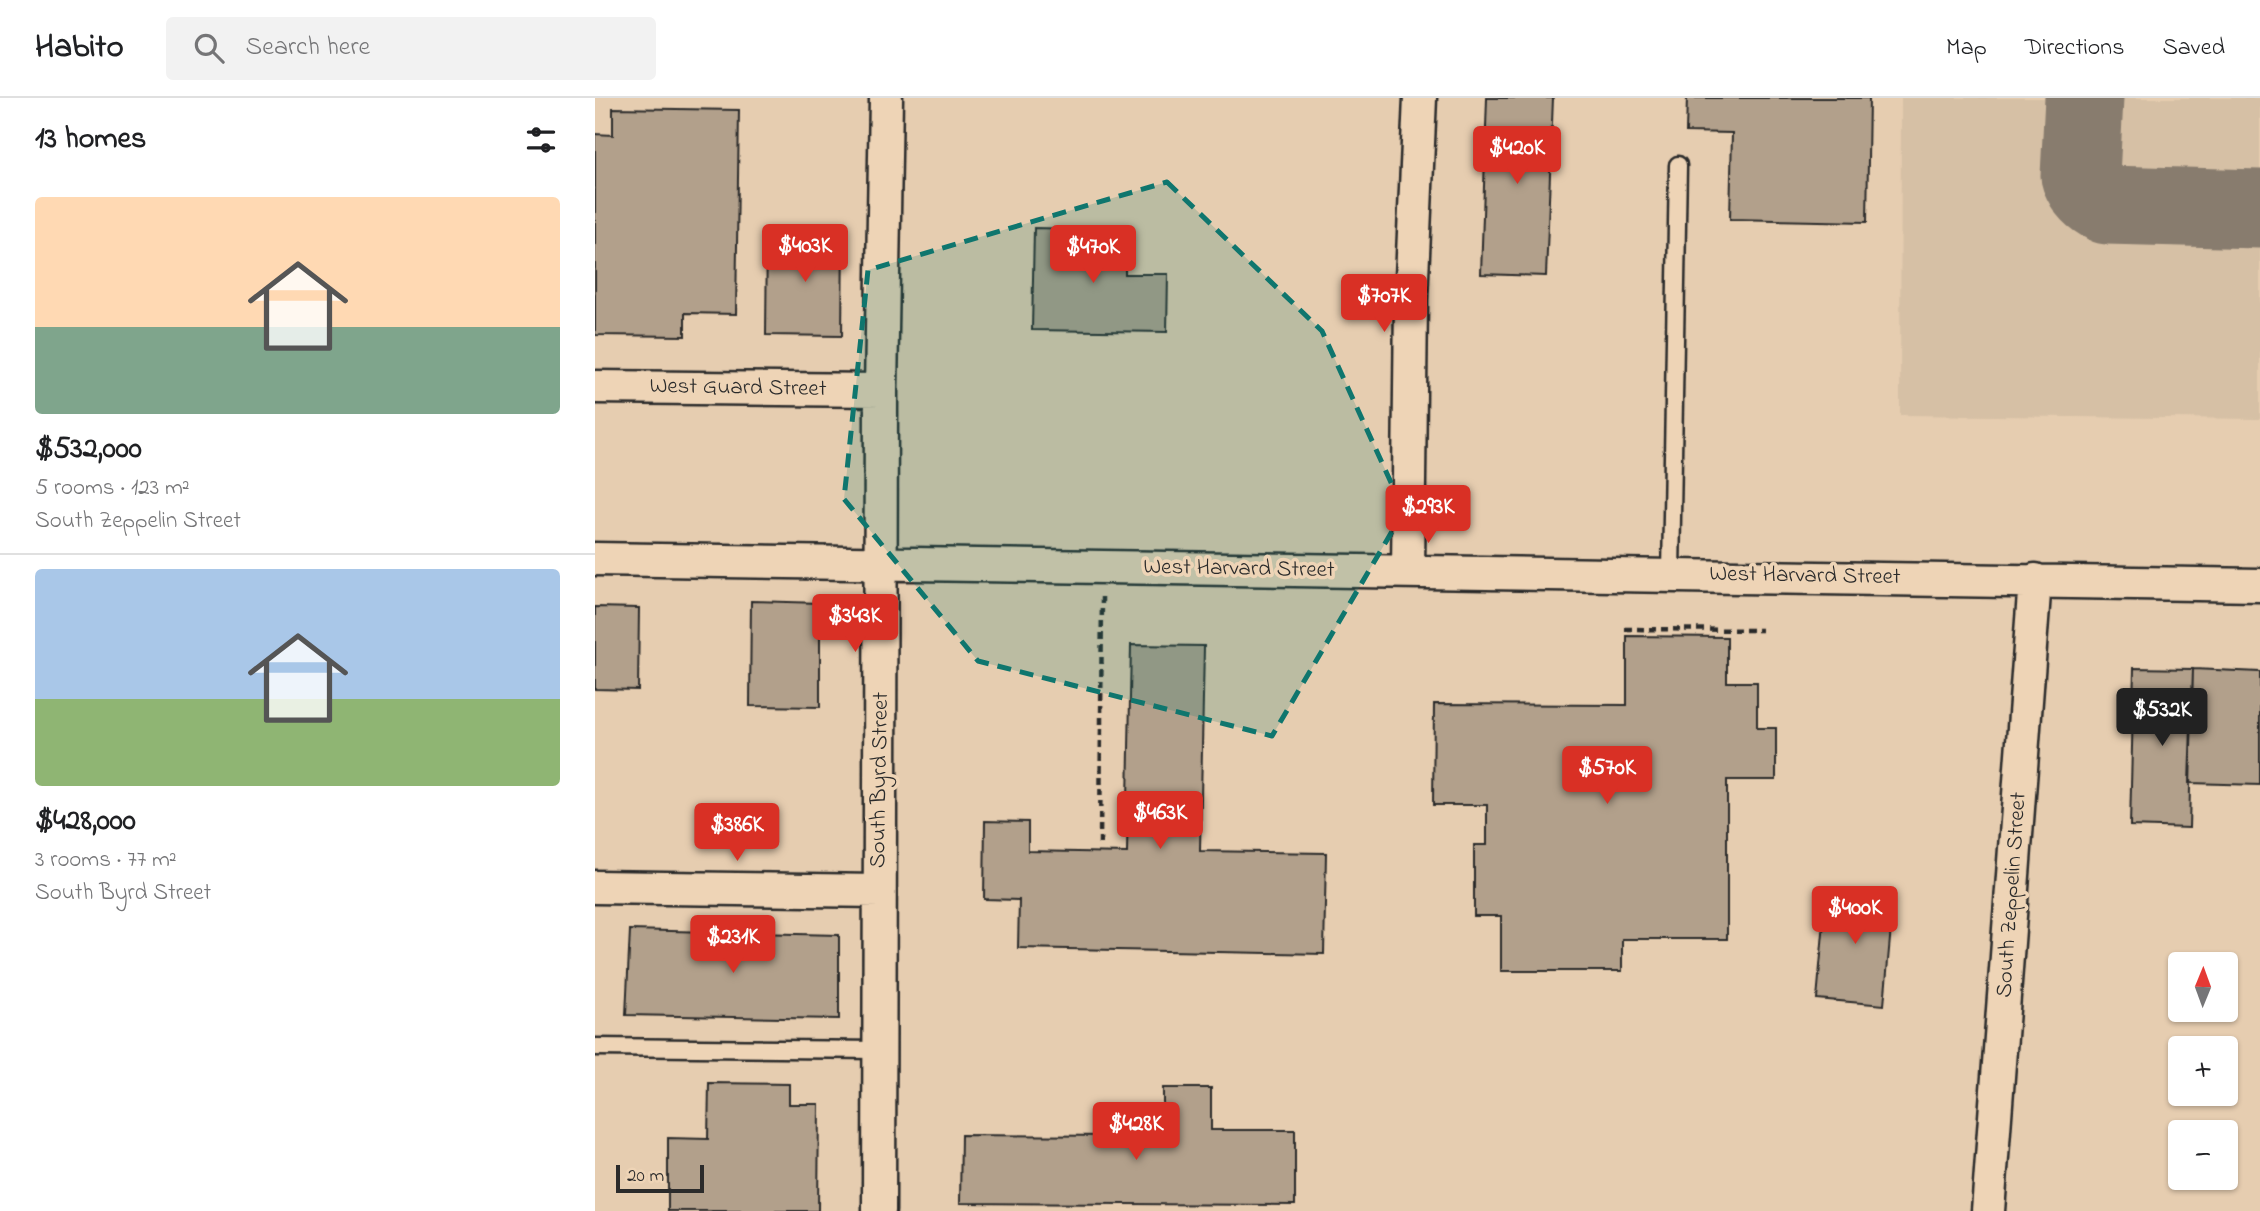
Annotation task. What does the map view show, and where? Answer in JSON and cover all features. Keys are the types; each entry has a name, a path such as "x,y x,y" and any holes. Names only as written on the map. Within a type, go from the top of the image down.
{"street":[{"name":"South Byrd Street","path":"879,1211 881,390 886,98"},
{"path":"1408,571 1411,300 1420,98"},
{"name":"West Guard Street","path":"595,387 881,390"},
{"name":"West Harvard Street","path":"595,559 2260,585"},
{"name":"South Zeppelin Street","path":"1988,1211 2035,580"},
{"path":"595,887 879,891"}],"lane":[{"path":"1671,574 1678,165"},
{"path":"595,1047 880,1050"}],"path":[{"path":"1100,844 1102,594"},
{"path":"1626,629 1762,630"}],"highlighted area":[{"path":"1167,182 1322,331 1404,511 1272,736 978,661 844,499 868,270"}],"shaded area":[{"path":"1901,98 2260,98 2260,419 1900,415"}],"building":[{"path":"1487,98 1553,98 1546,276 1481,274"},
{"path":"1687,98 1869,98 1867,222 1730,219 1732,133 1686,132"},
{"path":"613,108 739,110 736,314 685,313 685,336 595,335 595,134 613,135"},
{"path":"1034,228 1125,230 1125,274 1168,274 1167,332 1032,330"},
{"path":"767,231 843,232 842,336 766,335"},
{"path":"751,601 820,603 820,707 750,706"},
{"path":"595,607 639,608 638,690 595,689"},
{"path":"1627,636 1727,637 1727,682 1757,682 1757,728 1776,728 1776,780 1727,780 1727,939 1622,939 1622,971 1501,971 1501,916 1474,916 1474,845 1487,845 1487,805 1433,805 1434,704 1627,705"},
{"path":"1131,645 1204,646 1200,851 1326,853 1324,954 1018,948 1019,900 984,899 985,821 1028,822 1028,851 1127,853"},
{"path":"2134,668 2193,669 2189,828 2130,826"},
{"path":"2193,669 2260,672 2260,785 2189,783"},
{"path":"1827,888 1894,894 1884,1005 1817,999"},
{"path":"630,930 839,935 839,1019 626,1015"},
{"path":"709,1083 789,1084 789,1104 819,1104 818,1211 668,1211 668,1138 708,1139"},
{"path":"1163,1088 1211,1088 1211,1130 1295,1130 1295,1205 960,1203 961,1135 1118,1136 1119,1111 1163,1111"}],"taxiway":[{"path":"2084,98 2080,176 2087,190 2098,200 2107,205 2260,209"}]}
